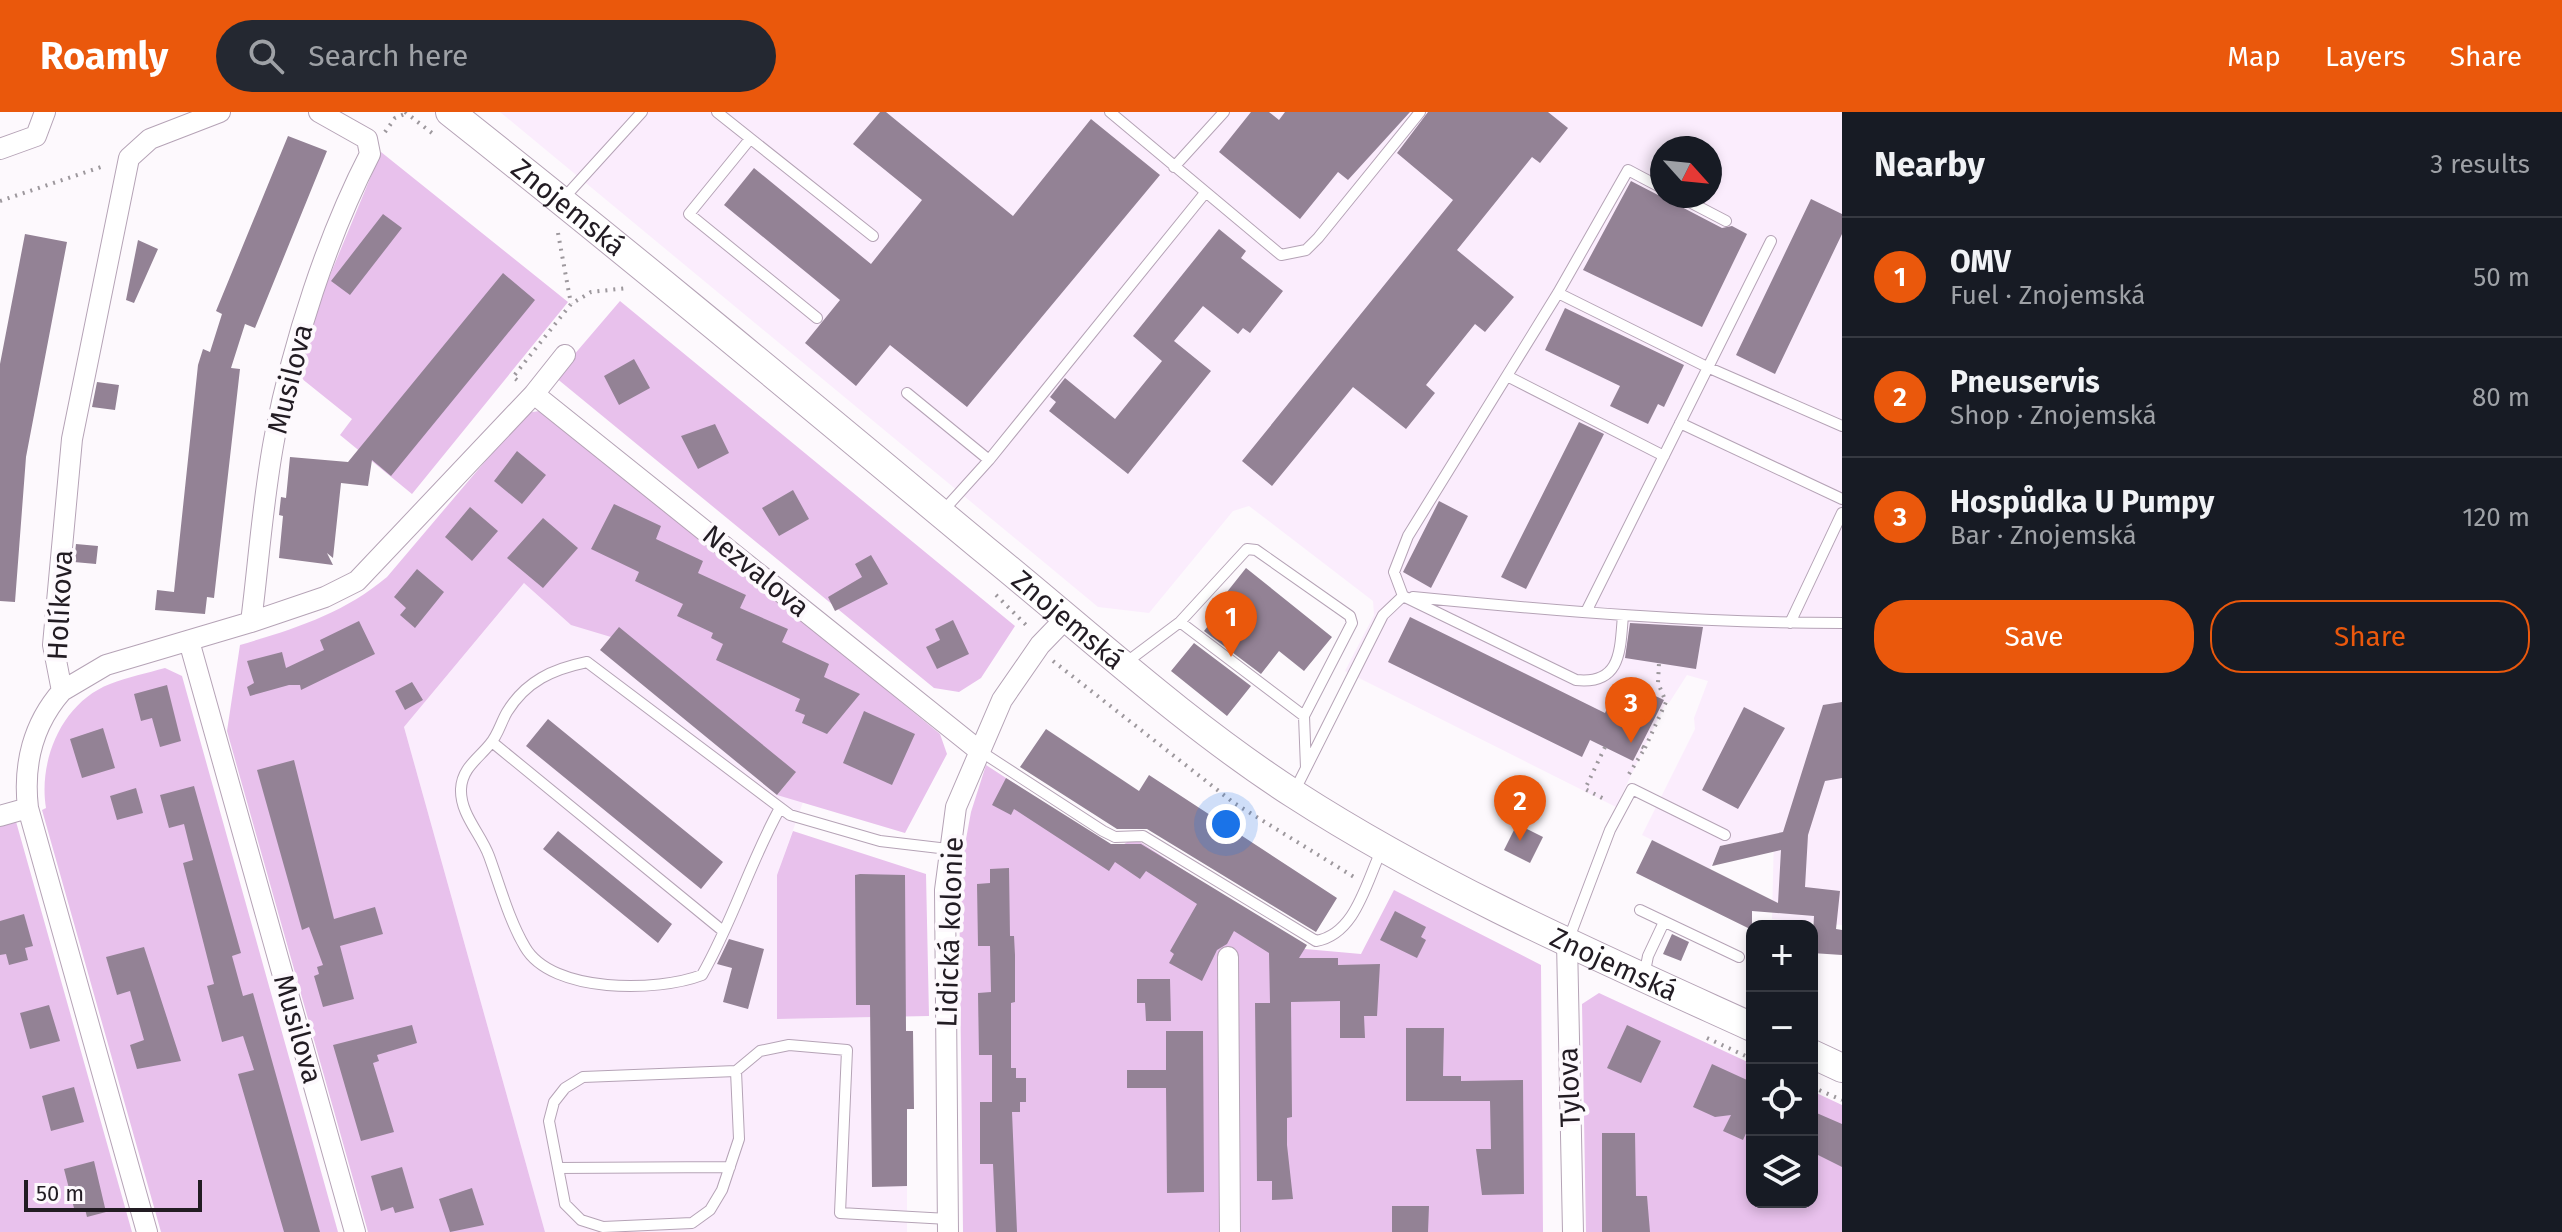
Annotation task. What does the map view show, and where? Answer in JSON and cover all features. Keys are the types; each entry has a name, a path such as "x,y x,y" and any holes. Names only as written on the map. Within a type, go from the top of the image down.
{"main road":[{"name":"Znojemská","path":"450,112 562,200 1123,664 1293,793 1383,848 1567,942 1746,1024"},
{"path":"1818,1057 1842,1068"}],"street":[{"path":"0,149 36,136 45,112"},
{"path":"129,158 150,139 220,112"},
{"name":"Musilova","path":"251,622 274,439 287,376 300,327 370,154 367,139 319,112"},
{"name":"Holíkova","path":"129,158 72,439 53,645 62,691 37,731 25,784 28,808 147,1232"},
{"path":"62,691 106,665 251,622 325,597 357,581 534,394 565,355"},
{"name":"Nezvalova","path":"534,394 977,749"},
{"name":"Lidická kolonie","path":"948,1226 945,890 948,849 956,807 977,749 1002,700 1040,645 1067,617"},
{"name":"Musilova","path":"189,641 355,1232"},
{"path":"0,816 28,808"},
{"name":"Tylova","path":"1567,942 1573,1232"},
{"path":"1228,957 1230,1232"}],"lane":[{"path":"562,200 642,112"},
{"path":"717,112 873,236"},
{"path":"1110,112 1281,255 1306,250 1420,112"},
{"path":"1174,167 1224,112"},
{"path":"750,139 689,214 817,318"},
{"path":"1623,615 1615,665 1601,679 1589,682 1576,680 1403,596 1394,572 1397,558 1558,293 1628,170 1650,182"},
{"path":"941,513 989,460 1205,193"},
{"path":"1701,208 1726,221"},
{"path":"1586,612 1771,241"},
{"path":"1558,293 1707,367 1842,426"},
{"path":"1507,376 1664,456"},
{"path":"907,393 989,460"},
{"path":"1680,423 1842,499"},
{"path":"1790,623 1842,513"},
{"path":"1123,664 1180,622 1247,549 1256,550 1350,616 1352,623 1304,716 1306,768"},
{"path":"1293,793 1383,615 1403,596 1623,615 1842,623"},
{"path":"1180,622 1304,716"},
{"path":"780,808 755,853 742,894 702,975 676,985 637,988 587,982 546,966 526,950 487,850 468,818 461,790 466,769 492,742 508,710 528,686 558,668 587,662 790,815 880,841 948,849"},
{"path":"492,742 723,931"},
{"path":"977,749 1103,831 1115,837 1143,836 1309,939 1333,938 1346,925 1383,848"},
{"path":"1567,942 1605,828 1632,789 1725,835"},
{"path":"1640,910 1739,957"},
{"path":"1644,978 1648,956 1664,922"},
{"path":"736,1071 739,1139 710,1210 692,1223 603,1227 581,1220 565,1204 549,1121 565,1088 583,1077 736,1071 760,1051 789,1045 847,1050 840,1213 948,1226"},
{"path":"558,1168 730,1167"}],"path":[{"path":"405,112 441,140"},
{"path":"0,201 129,158"},
{"path":"550,227 570,242"},
{"path":"558,233 571,304"},
{"path":"616,279 636,296"},
{"path":"534,394 513,377 571,304 591,292 627,288"},
{"path":"991,591 1025,620 1059,668 1234,803 1366,885"},
{"path":"1645,748 1666,702 1658,683 1659,663"},
{"path":"1605,747 1585,789 1612,802"},
{"path":"1818,1090 1842,1100"}],"shaded area":[{"path":"500,112 1842,112 1842,925 1818,923 1818,920 1772,919 1774,835 1720,846 1710,869 1642,835 1695,729 1694,718 1708,681 1687,675 1669,703 1666,702 1616,807 1345,671 1374,615 1373,601 1249,506 1233,511 1149,613 1098,607"},
{"path":"381,152 568,302 412,494 340,435 352,419 296,374 321,297"},
{"path":"620,301 1015,626 981,678 959,692 934,688 555,377"},
{"path":"546,410 940,734 947,754 905,833 777,795 795,773 611,637 571,625 524,583 404,727 545,1232 368,1232 227,731 240,645 335,611 387,577 526,413"},
{"path":"525,582 571,625 619,627 778,795 803,802 777,875 778,1019 904,1017 905,1030 913,1031 914,1109 907,1110 907,1232 545,1232 404,727"},
{"path":"165,668 182,676 338,1232 161,1232 42,810 46,808 46,770 50,752 57,734 79,704 93,692 110,684"},
{"path":"986,765 1116,849 1134,838 1305,949 1361,954 1394,890 1541,965 1543,1232 1240,1232 1237,958 1220,949 1222,1232 963,1232 959,877 971,812"},
{"path":"15,818 132,1232 0,1232 0,822"},
{"path":"793,831 926,874 929,1016 777,1019 777,875"},
{"path":"1599,993 1746,1061 1746,1208 1818,1208 1818,1094 1842,1105 1842,1232 1586,1232 1582,1004"}],"building":[{"path":"880,112 886,112 1013,216 1091,119 1160,175 967,407 890,345 856,386 805,343 840,300 724,205 754,168 871,264 922,200 853,144"},
{"path":"1251,112 1269,112 1279,120 1285,112 1410,112 1348,180 1338,172 1300,219 1219,152"},
{"path":"1428,112 1548,112 1568,128 1540,163 1532,157 1457,250 1514,297 1485,332 1475,324 1426,385 1435,393 1406,429 1353,387 1272,486 1242,461 1453,200 1397,153"},
{"path":"288,136 327,151 255,328 245,324 231,368 240,369 214,598 207,597 205,614 155,610 157,590 174,592 198,365 203,349 210,352 222,314 216,311"},
{"path":"1631,181 1650,191 1650,208 1684,208 1722,228 1732,226 1747,234 1702,327 1583,270"},
{"path":"1811,199 1842,214 1842,234 1775,374 1736,355"},
{"path":"383,214 402,228 350,295 331,281"},
{"path":"1219,229 1246,251 1241,258 1283,291 1250,333 1243,328 1238,334 1203,306 1174,341 1211,371 1128,474 1049,411 1056,402 1050,397 1065,378 1115,419 1162,361 1133,336"},
{"path":"25,234 67,242 26,457 15,602 0,601 0,364"},
{"path":"138,240 158,249 134,303 126,300"},
{"path":"503,273 535,300 391,476 372,460 368,486 341,483 333,558 327,553 333,565 279,558 283,516 279,515 281,497 286,498 290,457 348,462"},
{"path":"1565,308 1684,365 1664,407 1658,404 1648,424 1610,406 1620,386 1545,350"},
{"path":"634,359 650,388 619,405 604,376"},
{"path":"97,382 119,385 115,410 92,407"},
{"path":"1579,422 1604,434 1526,589 1501,577"},
{"path":"715,424 729,453 698,469 681,436"},
{"path":"517,451 546,475 522,504 494,481"},
{"path":"793,490 809,519 779,536 762,508"},
{"path":"1439,501 1468,516 1431,588 1403,572"},
{"path":"614,504 661,526 656,539 703,561 698,573 746,595 740,608 788,629 782,642 829,664 824,677 860,694 827,734 802,723 805,715 795,711 800,699 716,660 723,644 711,638 713,633 677,616 683,604 635,581 639,572 591,549"},
{"path":"470,507 498,531 472,561 445,537"},
{"path":"543,518 578,548 543,588 507,558"},
{"path":"76,544 98,546 96,564 74,562"},
{"path":"871,555 888,584 835,611 828,597 862,577 855,564"},
{"path":"1246,568 1332,637 1304,671 1279,651 1261,674 1204,631 1228,601 1223,597"},
{"path":"417,569 444,592 415,628 400,615 406,608 394,597"},
{"path":"1410,617 1605,713 1621,680 1664,700 1633,761 1590,740 1582,757 1388,662"},
{"path":"953,620 969,654 937,669 926,647 940,640 935,629"},
{"path":"359,621 375,654 301,690 300,685 289,685 250,696 247,687 254,683 247,661 282,652 286,668 324,650 320,640"},
{"path":"1630,623 1703,627 1696,669 1625,658"},
{"path":"619,627 796,772 777,795 600,650"},
{"path":"1194,643 1251,686 1227,716 1171,671"},
{"path":"412,682 423,700 405,710 395,691"},
{"path":"167,685 181,741 160,747 152,718 141,721 134,694"},
{"path":"1842,702 1842,778 1825,781 1808,835 1805,887 1840,891 1836,929 1842,930 1842,955 1818,953 1818,920 1814,920 1814,916 1752,911 1752,920 1746,920 1746,927 1636,873 1652,840 1778,903 1781,850 1712,866 1720,846 1783,832 1823,705"},
{"path":"1744,707 1785,728 1738,809 1702,790"},
{"path":"864,711 915,734 892,785 843,763"},
{"path":"548,719 723,862 701,889 526,746"},
{"path":"103,728 115,768 82,778 70,739"},
{"path":"1046,729 1139,791 1149,775 1337,898 1316,932 1147,829 1117,829 1020,767"},
{"path":"294,760 334,919 375,907 383,934 340,946 354,999 323,1007 314,976 319,974 317,967 323,965 309,927 302,930 257,770"},
{"path":"1006,778 1111,844 1141,844 1307,945 1299,958 1338,958 1338,965 1380,964 1377,1016 1364,1016 1365,1038 1340,1038 1340,1001 1291,1002 1292,1117 1287,1118 1287,1145 1293,1199 1272,1200 1272,1181 1257,1181 1255,1003 1270,1003 1269,953 1234,931 1227,944 1217,950 1202,981 1169,963 1174,954 1170,951 1197,904 1146,871 1140,879 1115,862 1109,871 1014,809 1011,815 992,805"},
{"path":"194,786 241,953 232,956 243,996 253,993 320,1232 284,1232 238,1074 254,1070 243,1036 222,1042 207,986 214,984 183,863 193,860 184,824 169,828 160,795"},
{"path":"136,788 143,813 117,820 110,796"},
{"path":"1517,824 1543,837 1530,863 1504,850"},
{"path":"558,831 672,924 658,943 543,849"},
{"path":"1009,868 1010,936 1014,936 1015,955 1011,1068 1016,1068 1016,1078 1026,1078 1026,1102 1020,1102 1020,1112 1012,1112 1017,1232 996,1232 993,1164 980,1164 980,1102 992,1102 992,1055 979,1055 978,993 991,992 990,946 978,946 977,884 990,883 990,869"},
{"path":"855,875 905,875 906,1031 913,1031 914,1109 907,1109 907,1186 872,1187 870,1005 856,1005"},
{"path":"1395,911 1426,927 1421,937 1426,940 1417,958 1380,940"},
{"path":"24,914 33,946 25,948 28,960 9,965 6,954 0,955 0,921"},
{"path":"1672,934 1689,942 1681,961 1663,954"},
{"path":"729,939 764,949 748,1009 723,1002 732,968 717,964"},
{"path":"144,947 181,1061 137,1069 130,1045 144,1040 130,991 117,995 106,957"},
{"path":"1137,979 1170,979 1171,1021 1146,1021 1145,1003 1137,1003"},
{"path":"49,1005 60,1041 30,1049 20,1013"},
{"path":"412,1025 417,1043 377,1055 379,1061 373,1063 394,1132 361,1141 333,1045"},
{"path":"1627,1025 1661,1041 1641,1083 1607,1068"},
{"path":"1406,1028 1444,1028 1443,1076 1461,1076 1461,1081 1523,1080 1524,1194 1482,1195 1476,1149 1491,1149 1490,1101 1406,1101"},
{"path":"1166,1031 1203,1031 1204,1192 1167,1193 1166,1088 1127,1088 1127,1070 1166,1070"},
{"path":"1712,1064 1746,1080 1746,1133 1743,1140 1723,1131 1731,1115 1715,1117 1693,1107"},
{"path":"74,1087 84,1122 51,1131 42,1096"},
{"path":"1818,1114 1842,1124 1842,1167 1818,1155"},
{"path":"1602,1133 1635,1133 1636,1196 1647,1196 1650,1232 1602,1232"},
{"path":"94,1161 106,1212 87,1217 85,1209 75,1212 64,1169"},
{"path":"402,1167 414,1208 395,1213 393,1207 381,1211 371,1176"},
{"path":"472,1188 484,1225 450,1232 439,1199"},
{"path":"1392,1206 1429,1206 1428,1232 1392,1232"}],"place":[{"name":"OMV","path":"1231,657"},
{"name":"Hospůdka U Pumpy","path":"1631,743"},
{"name":"Pneuservis","path":"1520,841"}]}
